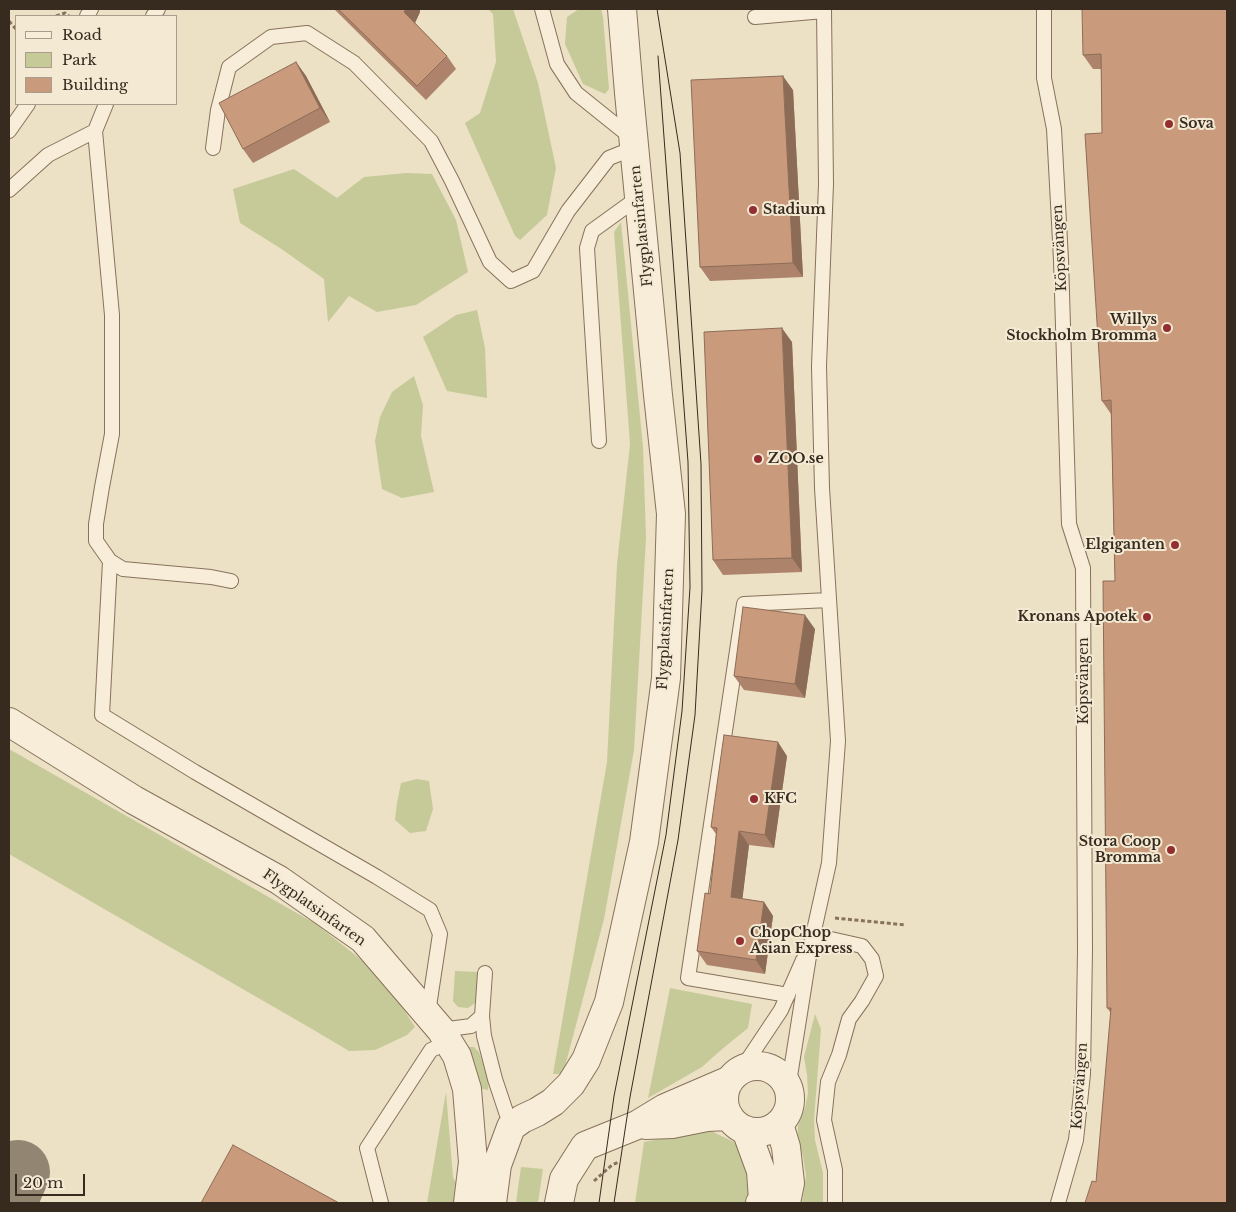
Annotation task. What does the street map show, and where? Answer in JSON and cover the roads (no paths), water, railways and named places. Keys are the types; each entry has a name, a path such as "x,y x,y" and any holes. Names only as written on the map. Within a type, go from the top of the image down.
{"street":[{"name":"Flygplatsinfarten","path":"511,1127 553,1102 571,1084 586,1060 609,1002 644,842 666,678 671,514 622,9"},
{"name":"Flygplatsinfarten","path":"9,722 134,800 279,880 363,939 439,1028 457,1056 467,1089 473,1162 468,1203"},
{"path":"560,1203 564,1179 585,1146 638,1125 665,1108 750,1067 760,1066 769,1068 784,1080 788,1088 789,1108 785,1117 779,1124 763,1132 754,1132 737,1123 707,1118 672,1124 638,1125"},
{"path":"736,1075 726,1088 725,1107 737,1123 761,1171 763,1200 760,1203"},
{"path":"779,1124 786,1147 790,1183 786,1203"},
{"path":"492,1203 497,1165 511,1127"}],"lane":[{"path":"213,148 218,110 229,67 271,36 307,32 354,64 432,141 490,262 511,281 533,272 568,211 609,158 634,143 576,93 557,64 542,9"},
{"name":"Köpsvängen","path":"1044,9 1044,78 1054,129 1061,260 1069,524 1083,568 1085,951 1082,1074 1076,1140 1058,1203"},
{"path":"755,17 824,10 826,184 819,366 822,488 838,741 829,863 812,939 788,1088"},
{"path":"9,131 27,105"},
{"path":"106,105 95,131 112,315 112,434 96,524 96,541 110,561 123,569 211,577 231,581"},
{"path":"9,190 48,156 95,131"},
{"path":"599,441 587,248 592,231 639,197"},
{"path":"110,561 102,715 430,910 440,934 439,1028 431,1050 367,1148 381,1203"},
{"path":"788,995 688,978 744,604 829,600"},
{"path":"736,1075 781,1010 812,939"},
{"path":"812,939 862,946 872,959 876,976 862,1002 849,1019 839,1055 828,1082 824,1120 835,1170 835,1203"},
{"path":"485,973 482,1016 484,1036 511,1127"},
{"path":"439,1028 471,1026 482,1016"}],"tram line":[{"path":"614,1203 630,1097 678,840 695,715 702,590 701,464 680,153 657,9"},
{"path":"599,1203 614,1096 666,835 682,711 690,587 688,462 658,56"}],"place":[{"name":"Sova","path":"1169,124"},
{"name":"Stadium","path":"753,210"},
{"name":"Willys Stockholm Bromma","path":"1167,328"},
{"name":"ZOO.se","path":"758,459"},
{"name":"Elgiganten","path":"1175,545"},
{"name":"Kronans Apotek","path":"1147,617"},
{"name":"KFC","path":"754,799"},
{"name":"Stora Coop Bromma","path":"1171,850"},
{"name":"ChopChop Asian Express","path":"740,941"}]}
